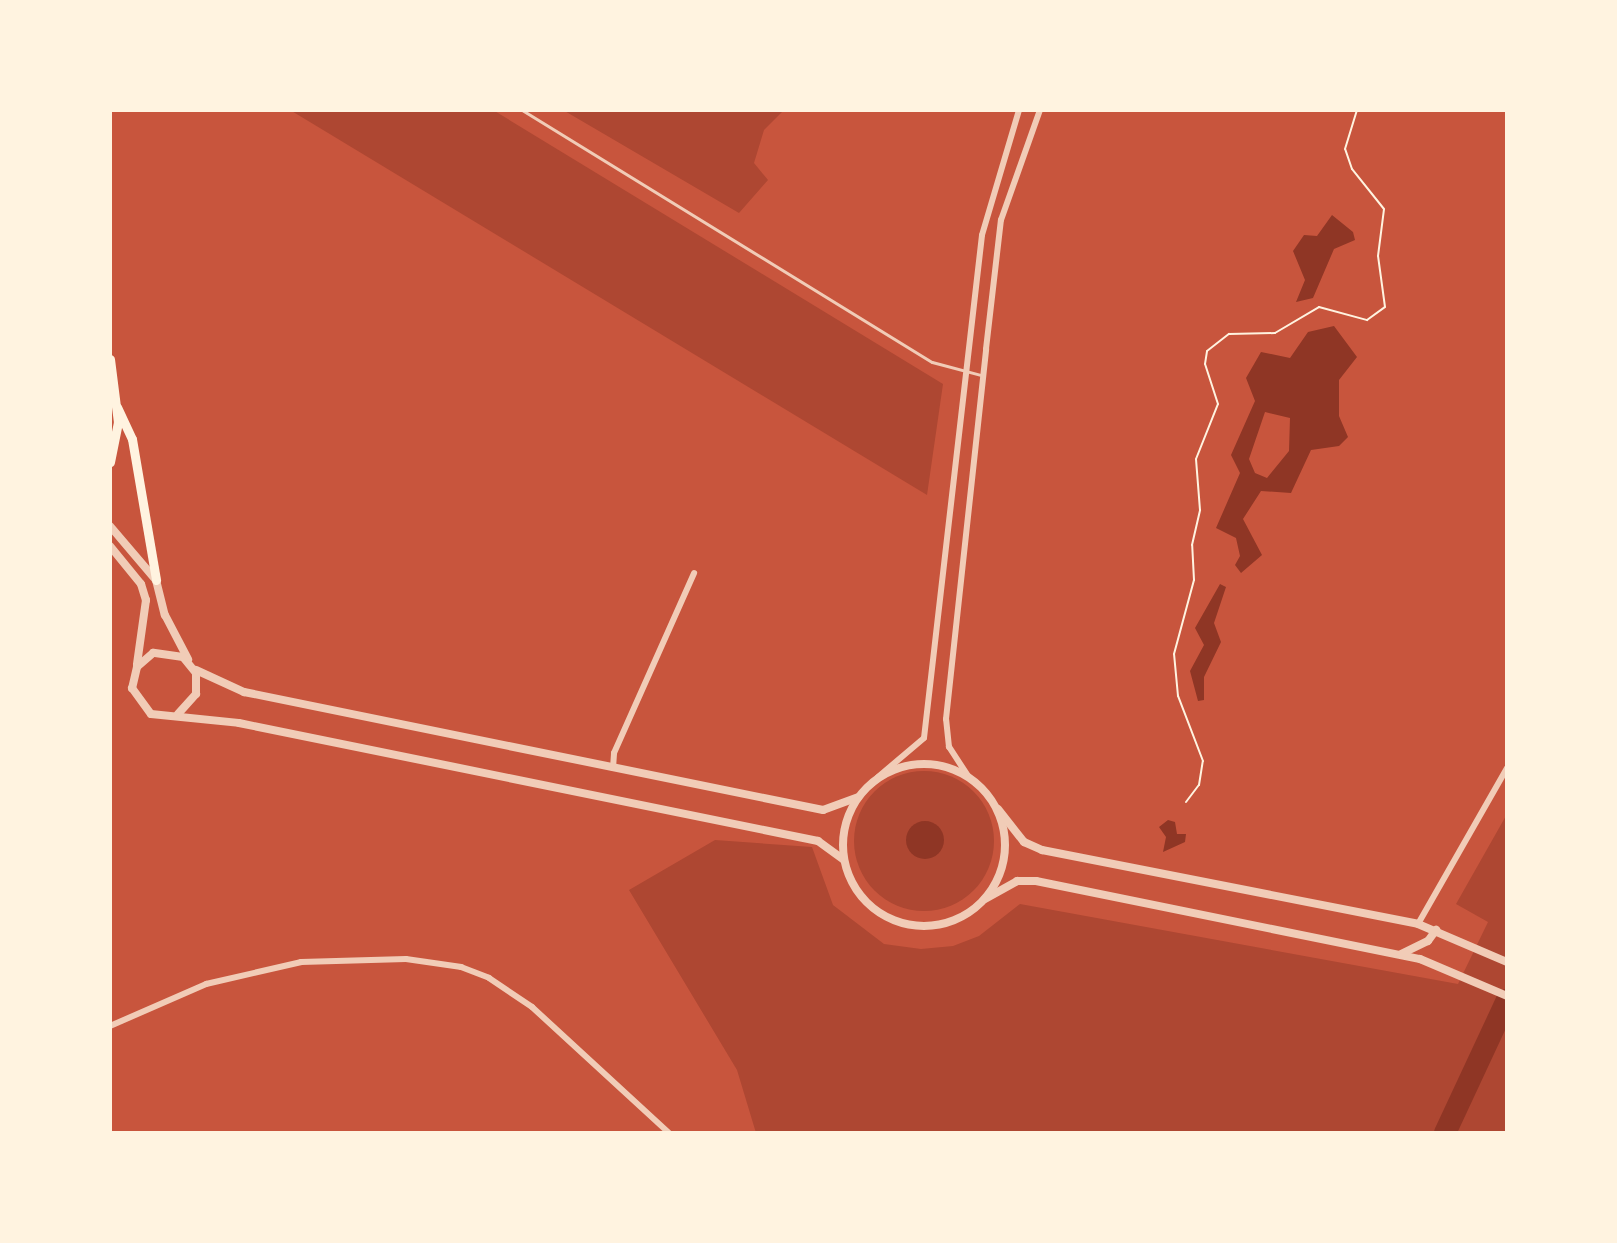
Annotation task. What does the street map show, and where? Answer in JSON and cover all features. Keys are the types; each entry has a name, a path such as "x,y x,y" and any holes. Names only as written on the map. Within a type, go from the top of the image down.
{"main road":[{"path":"110,359 117,407 110,462"},
{"path":"117,407 132,439 156,580"}],"street":[{"path":"843,859 848,816 858,797 924,738 988,204 1019,110"},
{"path":"1040,110 1001,220 946,719 949,747 968,776 1024,842 1042,850 1418,924 1507,962"},
{"path":"110,526 156,580 165,615 194,669 196,694 178,714"},
{"path":"110,546 141,584 146,600 132,688 142,708 161,717 178,714 818,841 843,859 863,900 902,924 947,923 985,899 1026,879 1401,954 1455,970 1507,996"},
{"path":"613,768 614,753 694,573"},
{"path":"137,667 163,651 188,660"},
{"path":"194,669 244,692 823,810 858,797"},
{"path":"878,777 921,763 968,776"},
{"path":"1418,924 1507,768"},
{"path":"985,899 998,880 1006,847 998,809"},
{"path":"1401,954 1428,941 1436,930"},
{"path":"110,1026 206,984 301,962 406,959 461,967 489,978 532,1007 669,1133"}],"lane":[{"path":"522,110 932,362 967,374 984,376"}],"path":[{"path":"1186,802 1199,785 1203,761 1178,696 1174,654 1194,580 1192,545 1200,510 1196,459 1218,404 1205,364 1207,351 1229,334 1275,333 1319,307 1338,308 1361,320 1385,307 1378,268 1384,209 1352,169 1345,149 1345,135 1357,110"}],"shaded area":[{"path":"290,110 493,110 943,384 927,495"},
{"path":"563,110 784,110 764,130 754,163 768,180 739,213"},
{"path":"1332,215 1353,232 1355,240 1334,249 1313,298 1296,302 1305,280 1293,251 1304,235 1317,236"},
{"path":"1334,326 1357,357 1339,380 1339,416 1348,437 1339,446 1311,450 1291,493 1261,491 1243,519 1262,555 1241,573 1235,565 1240,556 1236,538 1216,528 1240,473 1231,455 1255,401 1246,378 1261,352 1290,358 1308,332","holes":["1265,412 1290,418 1289,451 1267,478 1255,473 1249,459"]},
{"path":"1220,584 1226,587 1214,623 1221,642 1204,677 1204,700 1198,701 1190,671 1204,645 1195,628"},
{"path":"924,771 951,777 973,792 988,814 994,841 988,868 973,890 951,905 924,911 897,905 875,890 860,868 854,841 860,814 875,792 897,777"},
{"path":"1507,814 1507,1133 756,1133 737,1070 629,890 715,840 812,847 833,905 884,944 921,949 953,946 979,936 1020,904 1458,984 1488,922 1456,904"},
{"path":"1168,820 1175,822 1177,834 1186,834 1185,842 1163,852 1166,837 1159,827"},
{"path":"925,821 939,826 944,840 939,854 925,859 911,854 906,840 911,826"}],"waterway":[{"path":"1445,1133 1507,1000"}]}
